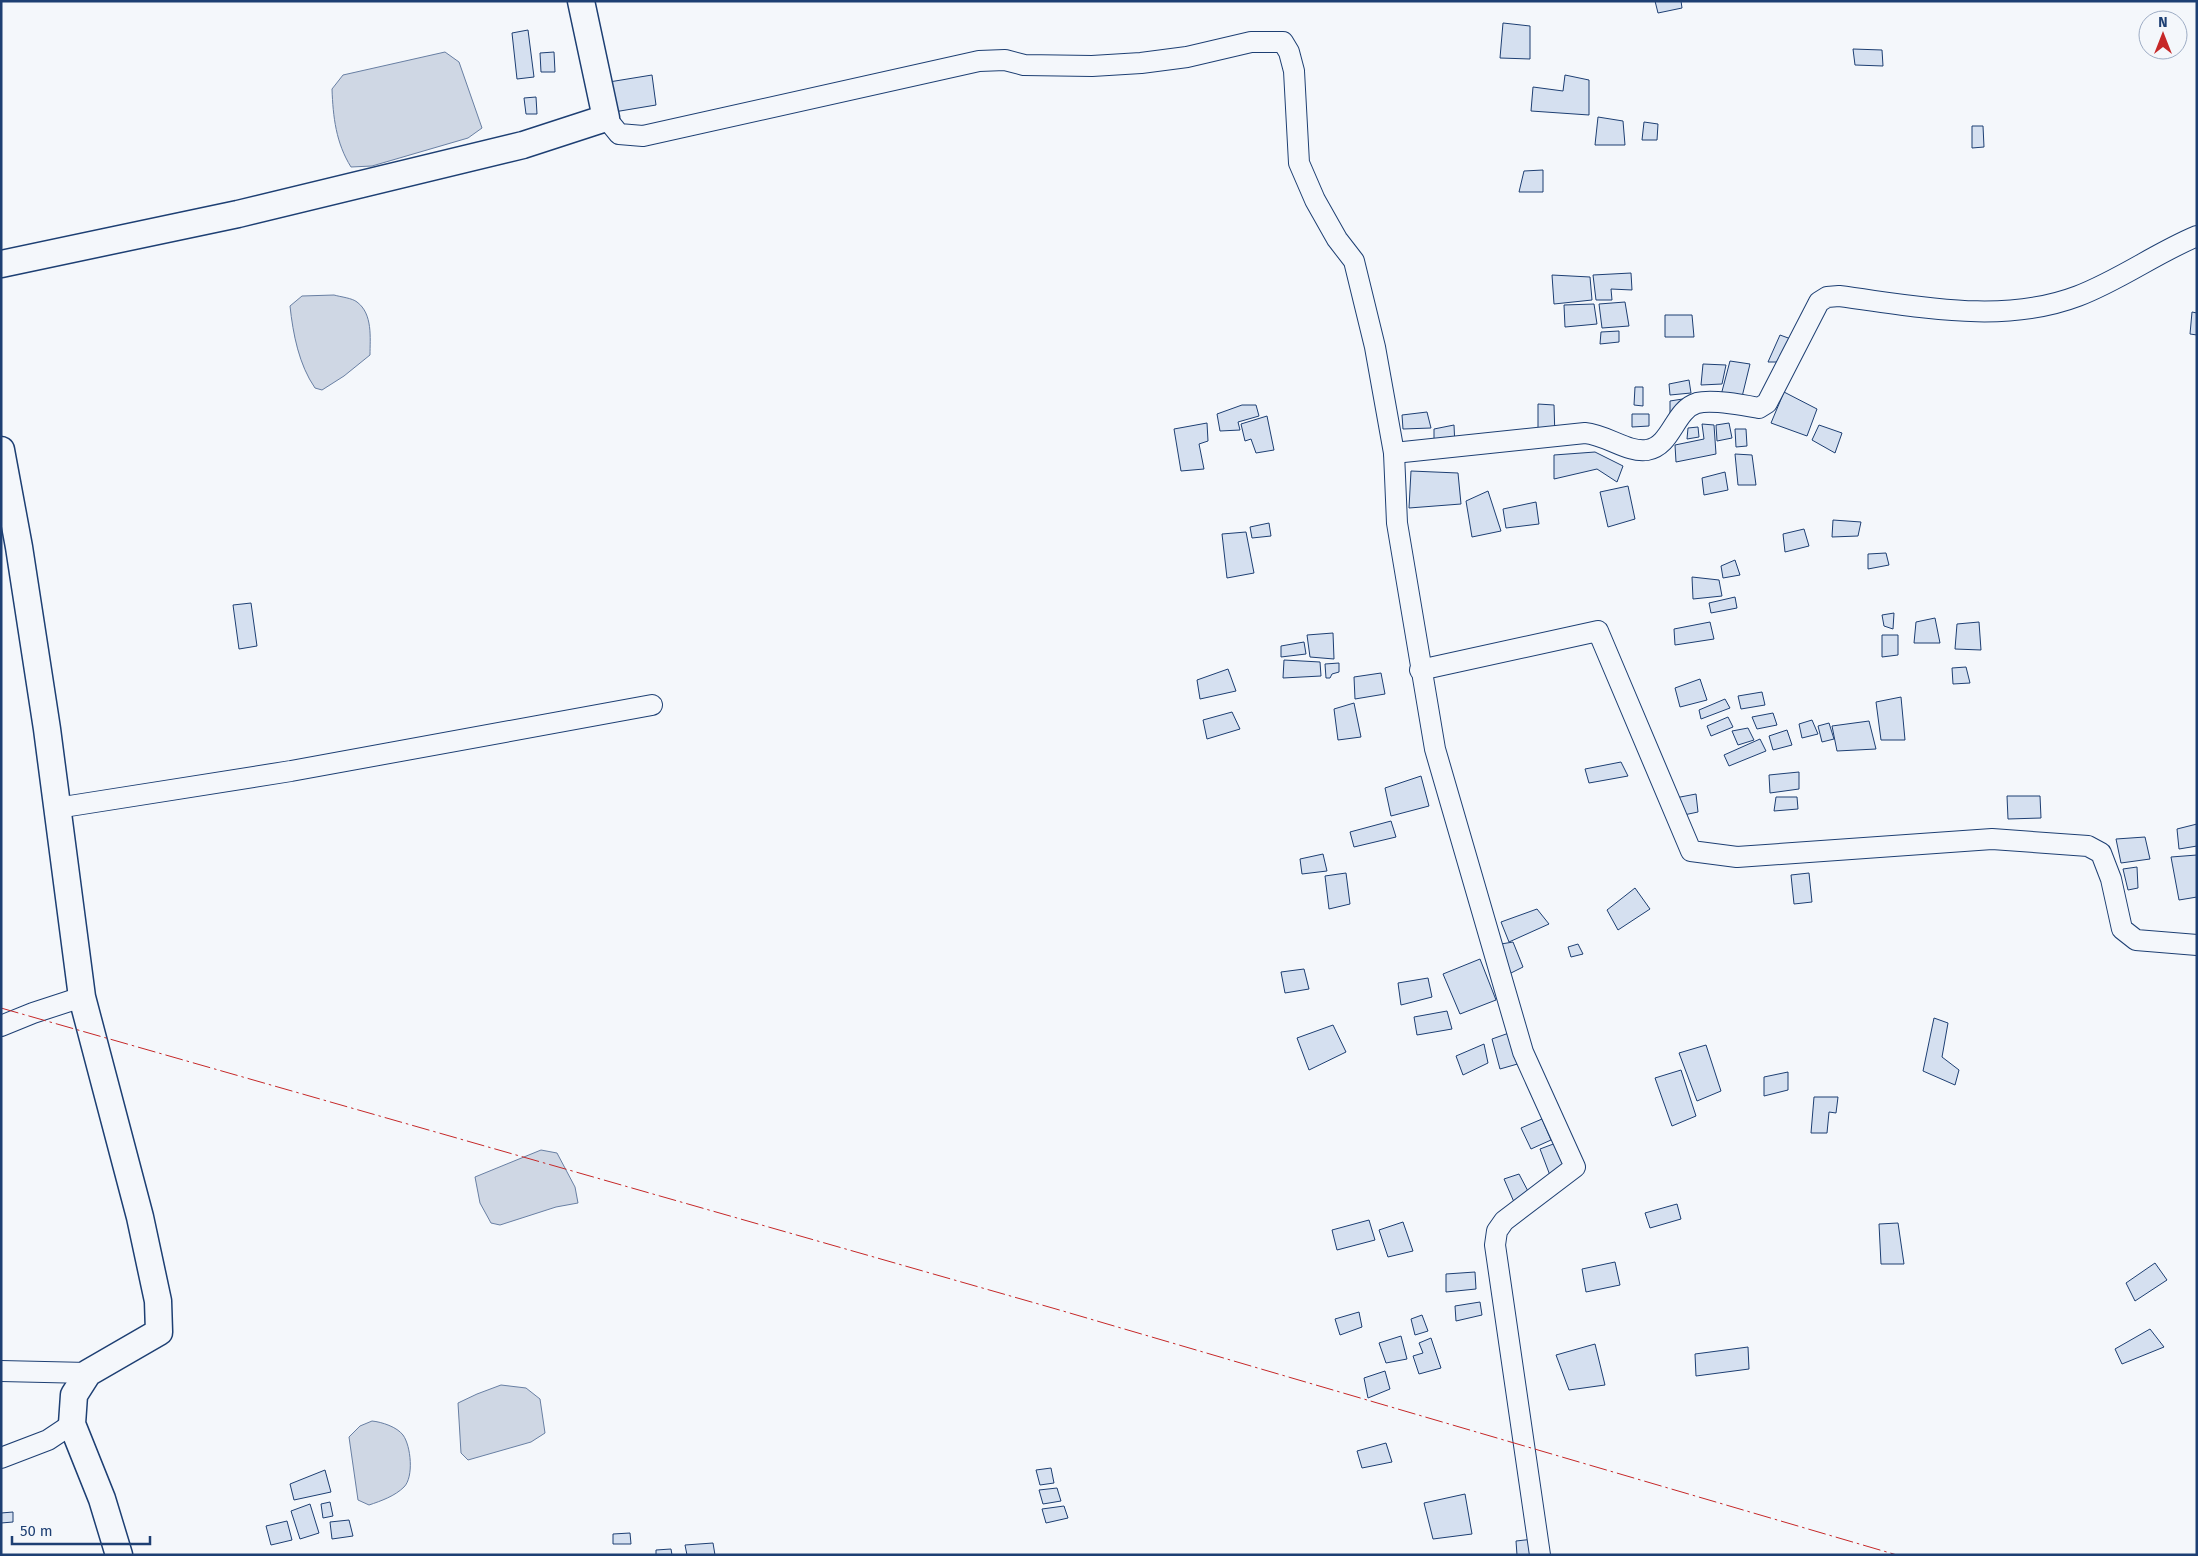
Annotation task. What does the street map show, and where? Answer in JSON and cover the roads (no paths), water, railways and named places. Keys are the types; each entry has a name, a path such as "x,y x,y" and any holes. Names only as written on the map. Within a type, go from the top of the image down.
{"main road":[{"path":"1,264 238,214 523,145 606,118 581,1"},
{"path":"1,450 21,557 82,997 140,1218 158,1300 160,1332 88,1373 74,1396 72,1424 102,1499 119,1555"}],"street":[{"path":"606,118 619,134 643,136 979,61 1005,60 1024,65 1092,66 1131,64 1187,57 1251,42 1268,40 1283,42 1289,52 1294,71 1299,162 1315,200 1333,231 1354,261 1375,347 1394,453 1397,524 1420,670 1435,749 1522,1052 1575,1167 1504,1221 1497,1232 1495,1245 1540,1555"},
{"path":"1394,453 1585,433 1598,434 1634,450 1649,450 1660,445 1682,415 1697,403 1731,403 1759,408 1767,403 1819,302 1827,297 1839,296 1980,313 2042,307 2081,295 2197,236"},
{"path":"1420,670 1598,631 1691,851 1737,857 1992,839 2088,846 2101,852 2111,879 2122,929 2127,935 2136,940 2197,945"},
{"path":"57,808 292,771 652,705"},
{"path":"1,1026 82,997"},
{"path":"1,1371 88,1373"},
{"path":"1,1458 48,1440 72,1424"}]}
